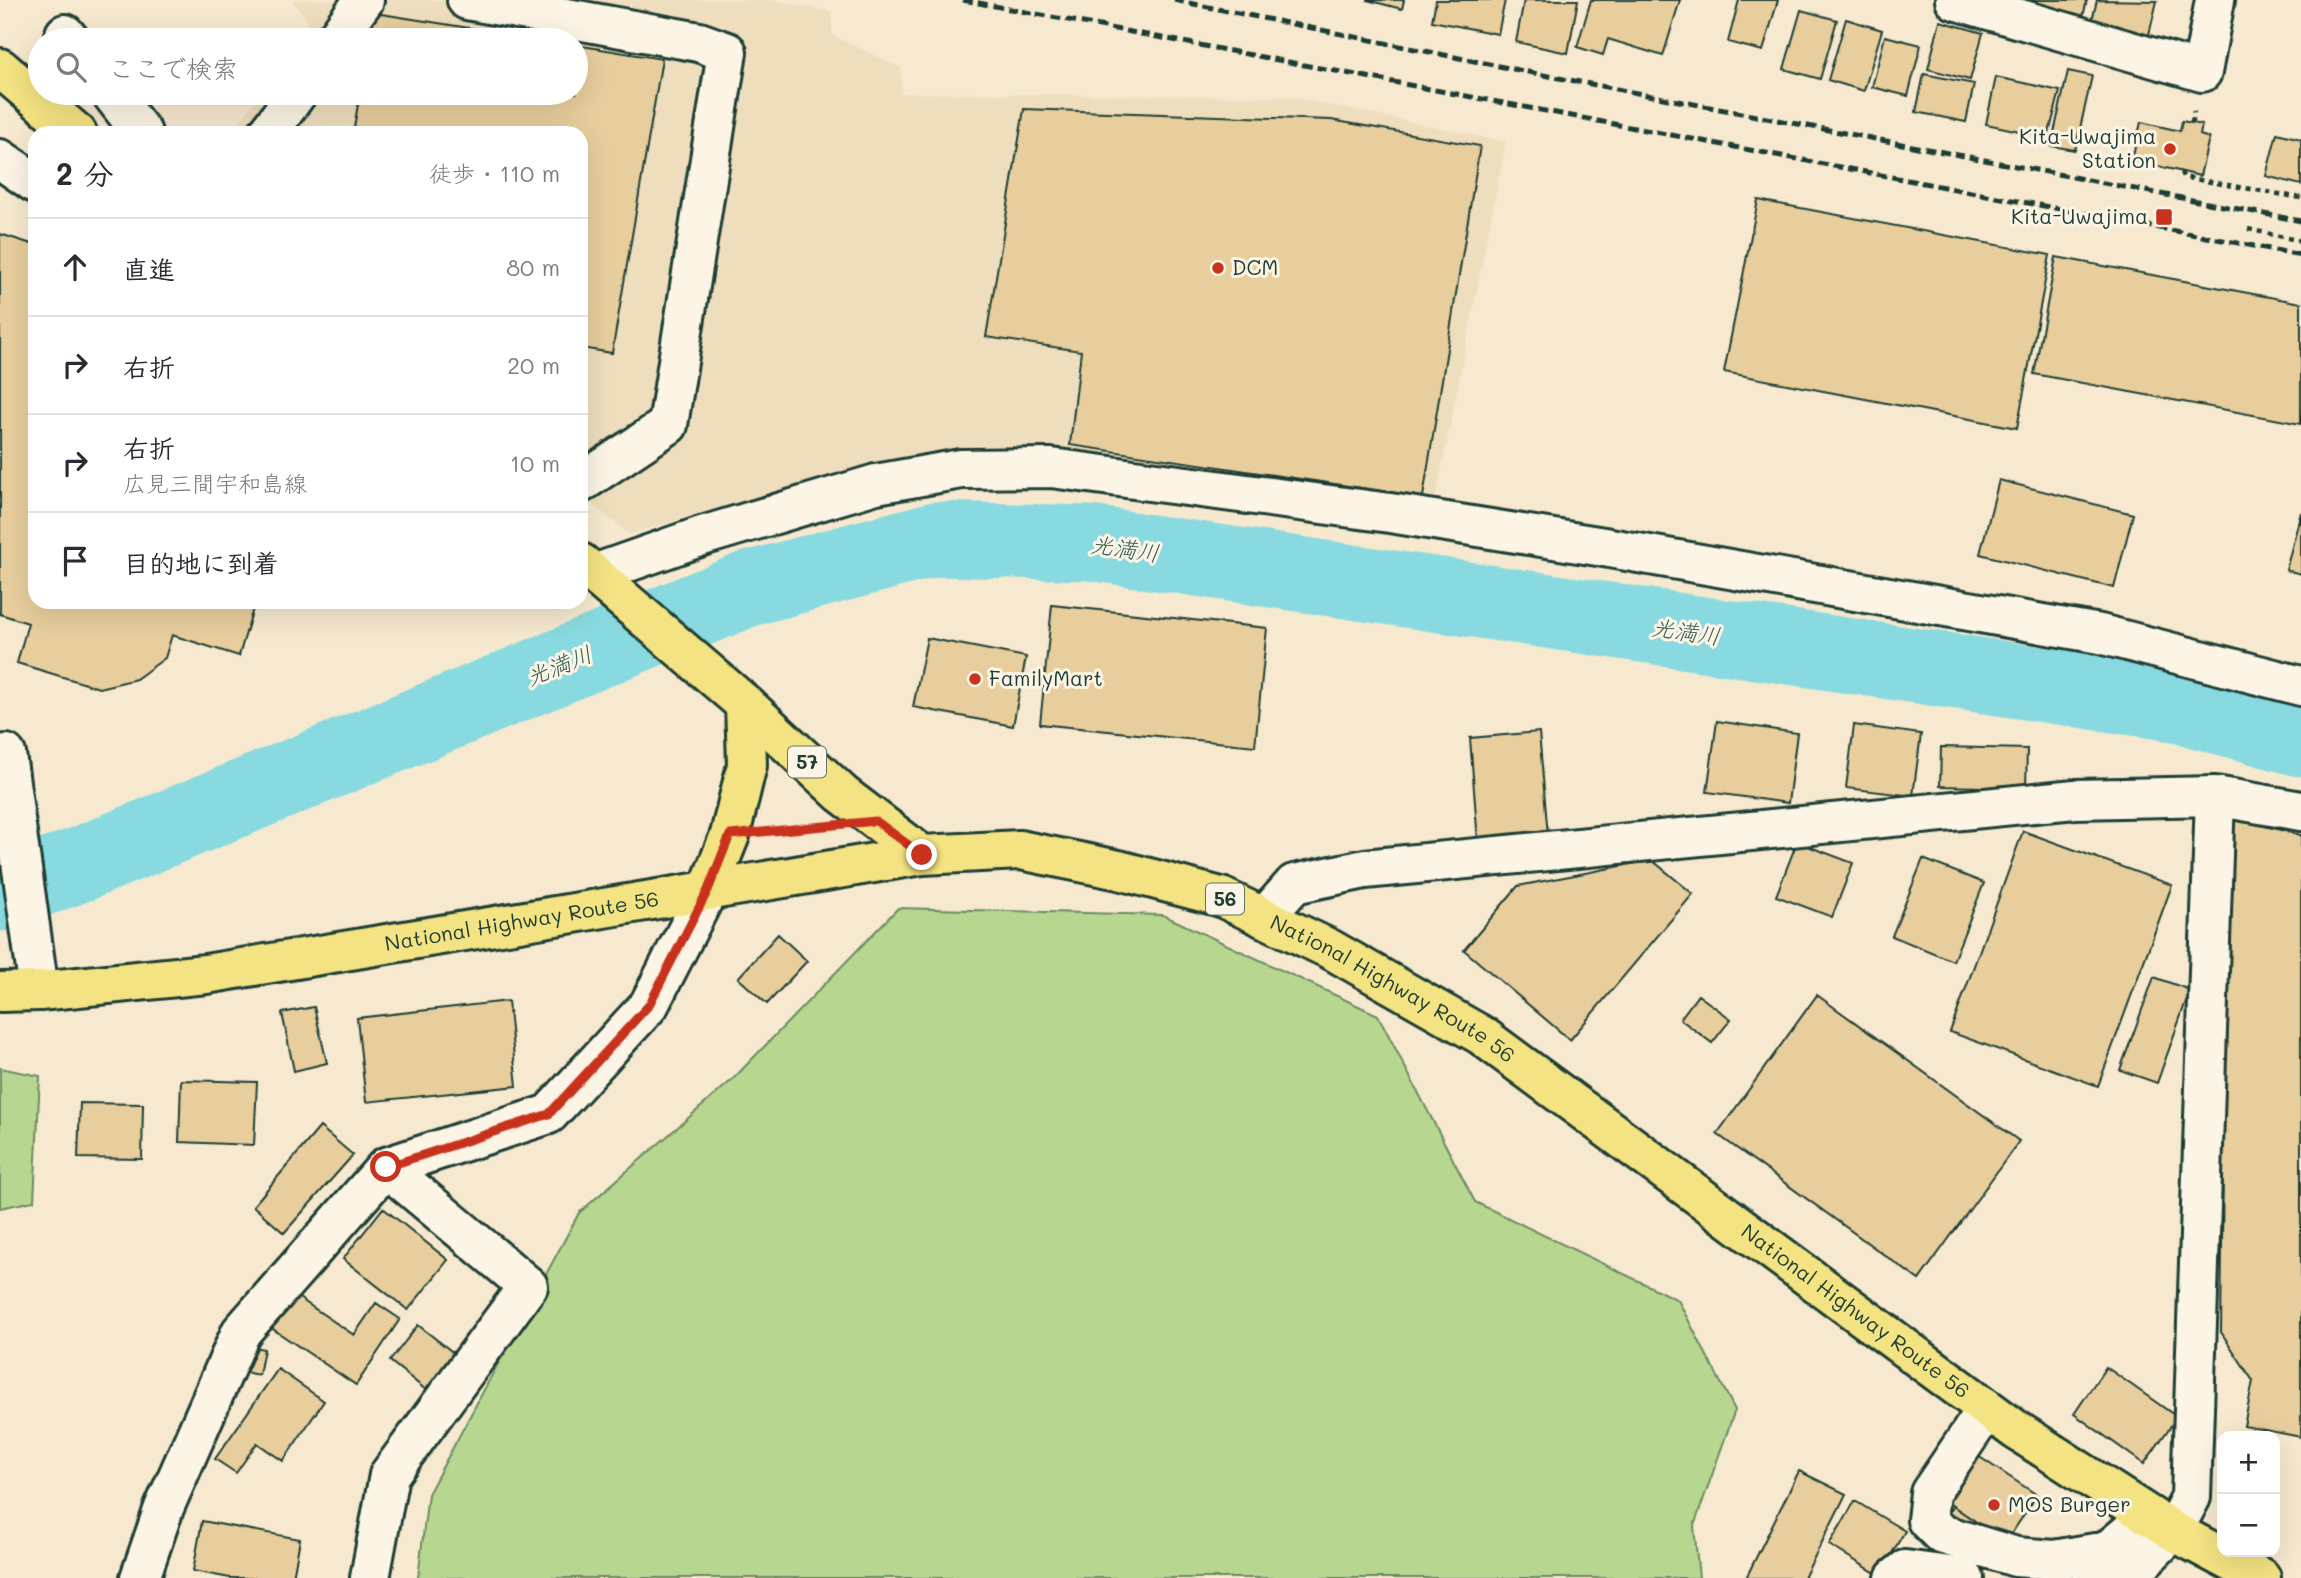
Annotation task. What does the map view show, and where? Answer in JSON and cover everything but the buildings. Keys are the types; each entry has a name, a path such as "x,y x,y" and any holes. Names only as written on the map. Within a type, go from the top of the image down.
{"main road":[{"path":"0,68 28,92"},
{"path":"44,105 69,126"},
{"name":"57","path":"595,575 698,662 842,794 922,855"},
{"path":"708,890 730,835 747,765 745,704"},
{"name":"National Highway Route 56","path":"0,992 39,991 206,974 922,855 1020,850 1119,870 1221,897 1330,949 1481,1035 1987,1409 2161,1524 2261,1578"}],"street":[{"path":"344,28 364,0"},
{"path":"467,0 699,42 727,52 668,425 588,479"},
{"path":"1955,0 2202,72 2216,0"},
{"path":"120,105 137,126"},
{"path":"273,126 288,105"},
{"path":"0,159 28,178"},
{"path":"595,575 702,536 876,484 961,469 1051,468 1390,513 1604,547 2100,634 2301,686"},
{"path":"6,754 39,991"},
{"path":"1264,918 1294,884 1365,869 2075,799 2215,796 2301,811"},
{"path":"1987,1409 1930,1493 1927,1520 1941,1534 2015,1557 2054,1560 2107,1551 2161,1524 2191,1497 2215,796"},
{"path":"140,1578 164,1508 241,1332 386,1167 549,1114 649,1005 708,890"},
{"path":"370,1578 389,1475 528,1286 386,1167"},
{"path":"2092,1578 2132,1572 2161,1524"},
{"path":"1895,1578 1905,1570 1964,1578"}],"path":[{"path":"2181,172 2183,177 2204,182 2301,198"},
{"path":"2248,229 2301,241"},
{"path":"730,835 876,821"}],"shaded area":[{"path":"292,0 771,0 832,12 832,35 901,68 902,93 1291,97 1506,142 1435,502 1037,449 977,445 876,463 629,534 588,501 588,126 238,126 252,105 588,105 588,28 304,28 308,22"}],"green space":[{"path":"898,908 1163,915 1378,1015 1475,1202 1678,1300 1735,1410 1694,1526 1699,1578 418,1578 428,1494 579,1213 732,1080"},
{"path":"0,1068 40,1076 34,1201 0,1208"}],"waterway":[{"name":"光満川","path":"0,894 81,864 748,589 936,539 1090,543 2174,704 2301,739"}],"railway":[{"path":"963,0 2301,255"},
{"path":"1174,0 1528,72 2301,221"}],"place":[{"name":"Kita-Uwajima Station","path":"2170,149"},
{"name":"Kita-Uwajima","path":"2164,217"},
{"name":"DCM","path":"1218,268"},
{"name":"FamilyMart","path":"975,679"},
{"name":"MOS Burger","path":"1994,1505"}],"route":[{"path":"386,1167 549,1114 649,1005 708,890 730,835 876,821 922,855"}]}
